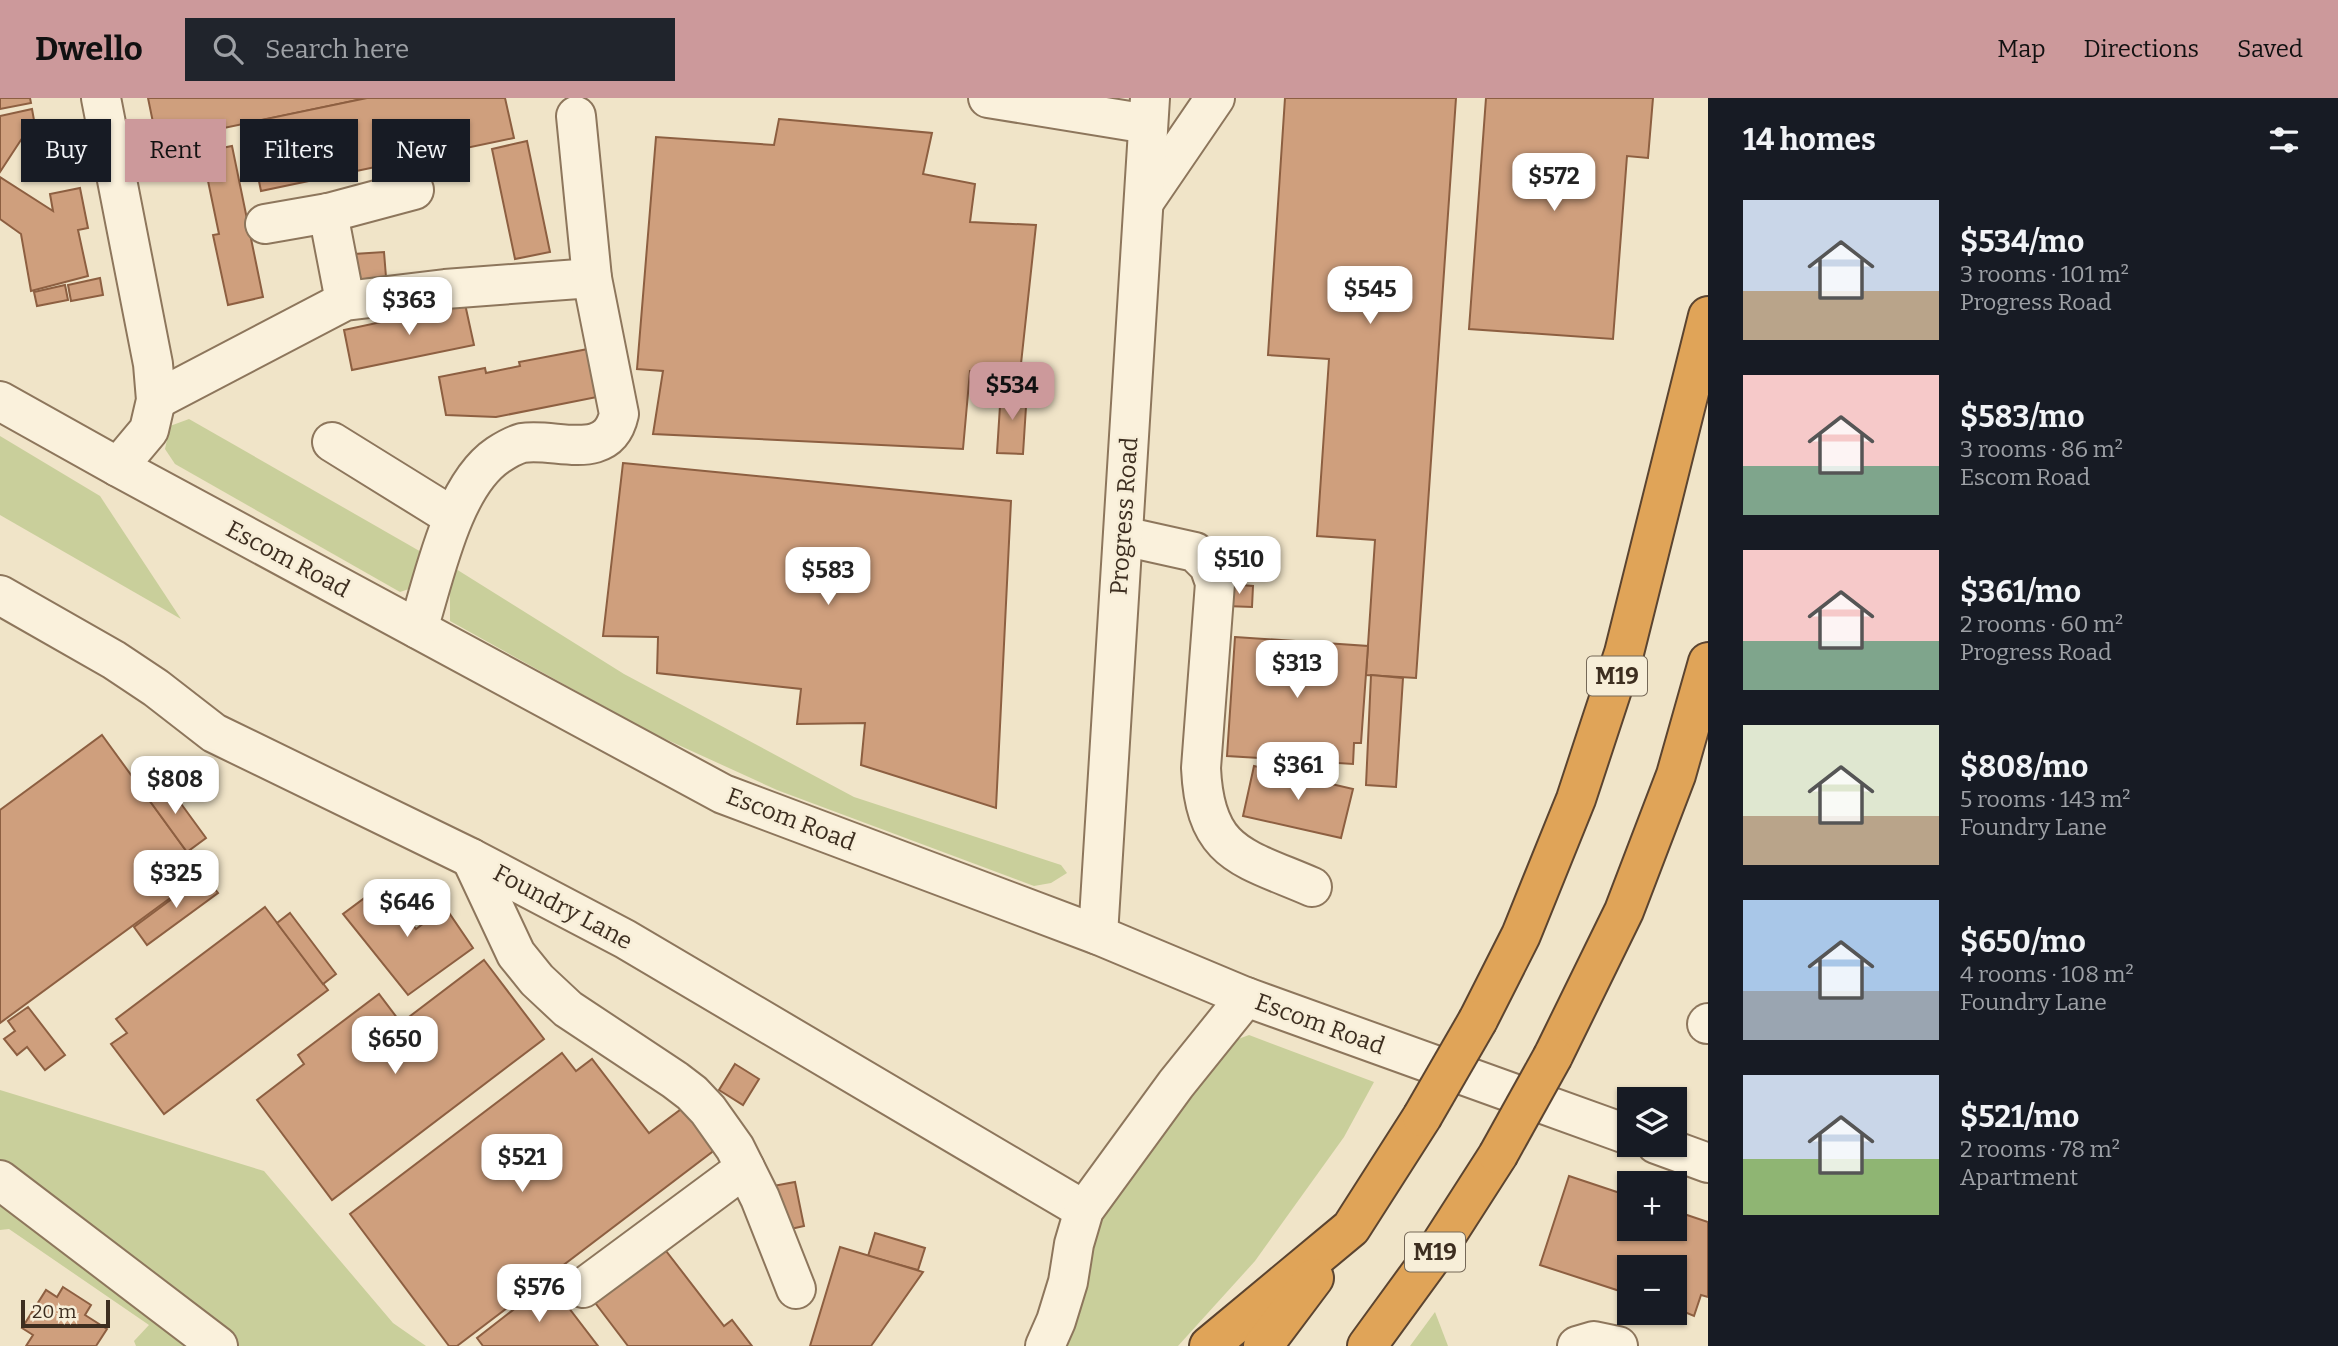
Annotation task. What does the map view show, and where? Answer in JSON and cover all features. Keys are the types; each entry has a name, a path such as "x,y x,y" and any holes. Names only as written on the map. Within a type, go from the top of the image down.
{"highway":[{"name":"M19","path":"1263,1346 1350,1228 1422,1117 1478,1020 1521,935 1571,811 1624,653 1708,316"},
{"name":"M19","path":"1367,1346 1437,1250 1499,1155 1553,1056 1624,911 1676,775 1708,662"},
{"path":"1209,1346 1350,1228"}],"street":[{"path":"101,98 153,364 156,400 149,430 118,467"},
{"path":"988,98 1149,111"},
{"path":"1143,202 1215,98"},
{"name":"Progress Road","path":"1098,935 1149,111"},
{"path":"418,629 453,517 477,475 497,456 521,443 586,445 602,441 612,433 619,414 592,278 576,116"},
{"path":"265,224 328,213 414,190"},
{"path":"328,213 345,301"},
{"path":"156,400 345,301 445,289 592,278"},
{"name":"Escom Road","path":"0,401 723,794 1098,935 1246,997 1617,1131"},
{"path":"332,442 453,517"},
{"path":"1123,536 1195,552 1209,566 1215,583 1201,768 1202,792 1210,820 1223,842 1236,854 1312,887"},
{"name":"Foundry Lane","path":"0,595 114,660 156,688 214,733 471,858 625,939 1084,1210"},
{"path":"471,858 516,954 537,980 568,1009 692,1093 708,1110 728,1139 760,1198 796,1289"},
{"path":"1045,1346 1068,1282 1074,1244 1084,1210 1176,1084 1246,997"},
{"path":"1687,1155 1708,1163"},
{"path":"583,1288 745,1168"},
{"path":"0,1180 218,1346"},
{"path":"1577,1346 1594,1341 1618,1346"}],"green space":[{"path":"189,419 430,557 418,586 400,592 175,464 165,449 170,426"},
{"path":"0,436 100,496 181,619 0,515"},
{"path":"456,569 624,674 854,797 1061,865 1067,873 1051,883 1034,886 777,790 650,732 450,621 450,587"},
{"path":"1249,1035 1374,1082 1344,1137 1255,1261 1178,1346 1045,1346 1074,1244 1233,1041"},
{"path":"0,1090 264,1171 393,1323 426,1346 136,1346 134,1341 149,1325 9,1229 0,1230"},
{"path":"1435,1312 1448,1346 1410,1346"}],"building":[{"path":"0,98 30,98 31,103 0,109"},
{"path":"148,98 367,98 267,119 240,119 240,125 226,128 226,119 152,119"},
{"path":"367,98 505,98 514,138 470,147 470,119 372,119 372,168 358,171 358,119 266,119"},
{"path":"1285,98 1456,98 1416,678 1366,675 1375,540 1317,536 1329,359 1268,355"},
{"path":"1486,98 1653,98 1648,158 1627,156 1613,339 1469,329"},
{"path":"32,109 34,119 21,119 21,140 0,172 0,116"},
{"path":"779,119 932,133 923,174 975,184 970,222 1036,225 1020,373 970,371 963,449 653,434 663,371 637,369 656,137 774,145"},
{"path":"527,141 550,252 515,259 492,149"},
{"path":"232,146 263,297 228,305 213,235 219,234 208,182 226,182 226,147"},
{"path":"0,177 53,211 50,194 80,188 88,228 78,230 88,276 31,291 21,234 0,219"},
{"path":"259,182 304,182 261,191"},
{"path":"384,252 386,277 355,280 354,254"},
{"path":"100,278 103,295 71,301 68,285"},
{"path":"65,285 68,300 37,306 34,292"},
{"path":"465,304 474,345 352,370 344,330"},
{"path":"588,349 597,397 496,417 446,415 439,377 485,368 486,373 520,366 519,362"},
{"path":"1001,390 1027,391 1023,454 997,453"},
{"path":"623,463 1011,501 996,808 861,765 865,723 797,724 801,689 657,673 658,637 603,636"},
{"path":"1227,584 1253,586 1252,607 1226,606"},
{"path":"1235,637 1368,646 1361,743 1354,743 1353,764 1227,756"},
{"path":"1371,675 1403,678 1396,787 1366,785"},
{"path":"102,735 203,874 0,1023 0,810"},
{"path":"1254,766 1353,789 1341,838 1243,816"},
{"path":"163,779 206,838 187,852 144,793"},
{"path":"204,875 218,893 147,945 134,927"},
{"path":"382,885 416,929 445,907 473,948 408,995 343,914"},
{"path":"265,907 328,990 164,1114 111,1044 127,1033 116,1019"},
{"path":"290,913 336,974 323,984 277,923"},
{"path":"484,960 544,1039 332,1200 257,1100 304,1064 298,1055 379,994 401,1023"},
{"path":"28,1007 65,1055 45,1070 27,1047 17,1055 4,1039 15,1031 8,1021"},
{"path":"562,1053 576,1071 592,1059 649,1133 684,1107 716,1149 457,1346 449,1346 350,1214"},
{"path":"735,1064 759,1079 743,1105 719,1090"},
{"path":"1569,1176 1617,1192 1617,1241 1687,1241 1687,1215 1708,1222 1708,1297 1701,1295 1694,1316 1687,1313 1687,1255 1617,1255 1617,1290 1540,1265"},
{"path":"795,1182 804,1226 782,1231 773,1186"},
{"path":"875,1233 925,1248 918,1270 868,1256"},
{"path":"663,1247 724,1326 732,1320 752,1346 628,1346 593,1300"},
{"path":"840,1247 923,1272 871,1346 810,1346"},
{"path":"549,1282 598,1346 483,1346 477,1338"},
{"path":"63,1287 91,1305 85,1315 107,1329 96,1346 26,1346 33,1335 22,1328 46,1290 57,1297"}]}
